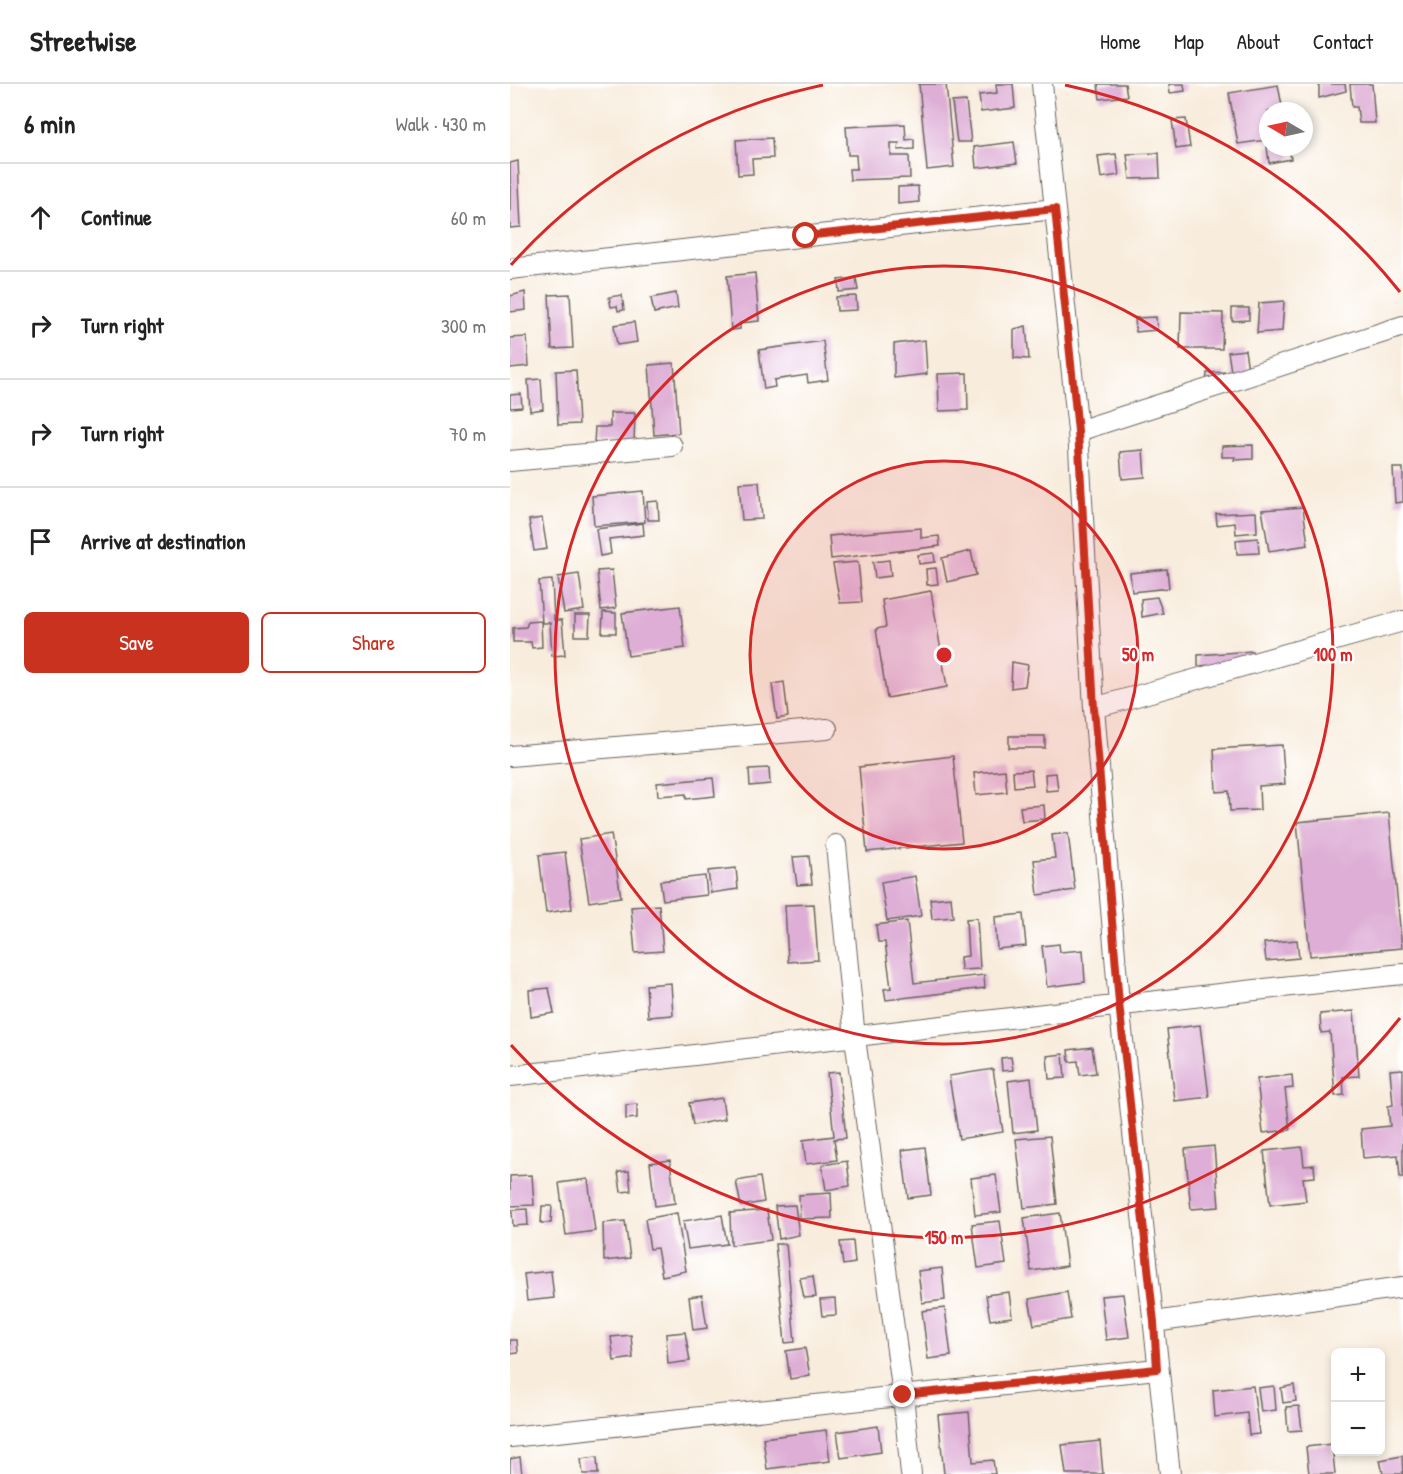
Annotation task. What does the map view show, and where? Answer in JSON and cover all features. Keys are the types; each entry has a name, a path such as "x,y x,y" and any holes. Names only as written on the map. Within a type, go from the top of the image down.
{"street":[{"path":"1042,84 1078,431 1094,708 1119,1003 1170,1474"},
{"path":"510,269 1055,209"},
{"path":"1078,431 1403,326"},
{"path":"510,461 672,446"},
{"path":"1094,708 1403,621"},
{"path":"510,756 827,729"},
{"path":"836,845 855,1038 903,1395 910,1474"},
{"path":"510,1076 855,1038 1119,1003 1403,974"},
{"path":"1154,1322 1403,1287"},
{"path":"510,1437 1157,1369"}],"building":[{"path":"919,84 946,84 954,167 927,170"},
{"path":"996,84 1013,84 1015,108 981,112 979,95 997,93"},
{"path":"1098,84 1125,84 1127,96 1100,99"},
{"path":"1169,84 1184,84 1185,91 1170,93"},
{"path":"1319,84 1345,84 1346,91 1319,98"},
{"path":"1350,84 1372,84 1375,123 1359,123 1357,107 1352,107"},
{"path":"1278,85 1281,102 1259,102 1259,141 1238,144 1229,93"},
{"path":"966,101 971,142 957,142 952,102"},
{"path":"1186,119 1190,147 1176,149 1172,120"},
{"path":"905,124 906,140 914,139 914,149 898,150 899,143 891,143 891,156 909,156 910,178 850,180 849,169 857,169 856,155 848,155 846,127"},
{"path":"772,138 773,158 752,159 753,174 738,175 736,140"},
{"path":"1014,142 1017,163 976,168 974,147"},
{"path":"1159,153 1160,178 1130,179 1127,154"},
{"path":"1116,154 1119,175 1101,178 1098,156"},
{"path":"1268,156 1290,156 1291,159 1269,163"},
{"path":"518,161 521,227 510,228 510,163"},
{"path":"918,186 919,202 898,204 898,187"},
{"path":"755,273 759,321 740,323 740,329 731,330 727,276"},
{"path":"856,278 858,290 839,292 838,280"},
{"path":"525,292 526,310 510,312 510,296"},
{"path":"676,293 678,308 654,313 651,298"},
{"path":"570,294 573,348 552,349 549,295"},
{"path":"622,295 624,310 618,311 617,306 611,307 609,297"},
{"path":"856,296 857,310 837,311 836,297"},
{"path":"1284,301 1282,331 1257,333 1259,303"},
{"path":"1232,308 1249,308 1249,320 1232,321"},
{"path":"1181,312 1223,313 1222,349 1180,349"},
{"path":"1156,317 1157,330 1136,332 1135,318"},
{"path":"634,322 637,342 617,345 614,325"},
{"path":"1026,326 1029,359 1014,358 1014,329"},
{"path":"527,337 529,366 510,368 510,338"},
{"path":"925,340 927,374 894,378 894,344"},
{"path":"823,341 828,380 808,383 807,375 774,380 775,387 764,389 759,350"},
{"path":"1245,350 1250,382 1233,384 1228,352"},
{"path":"674,363 679,433 654,435 649,365"},
{"path":"576,370 579,424 558,425 556,371"},
{"path":"1225,372 1225,384 1206,385 1207,373"},
{"path":"967,373 968,410 939,411 938,374"},
{"path":"541,379 543,409 530,411 528,380"},
{"path":"521,394 522,407 510,408 510,395"},
{"path":"610,413 635,413 634,443 594,443 595,427 610,427"},
{"path":"1253,445 1253,459 1234,460 1235,457 1222,457 1222,446"},
{"path":"1143,450 1145,477 1122,479 1120,452"},
{"path":"1393,468 1403,468 1403,502 1395,503"},
{"path":"759,482 762,519 742,520 739,483"},
{"path":"643,491 645,522 594,526 592,496"},
{"path":"658,501 659,520 648,520 647,502"},
{"path":"1303,507 1308,545 1269,551 1262,510"},
{"path":"1256,512 1257,532 1236,534 1235,523 1217,525 1216,514"},
{"path":"542,518 547,549 534,551 529,520"},
{"path":"643,523 644,535 609,539 611,554 600,556 596,529"},
{"path":"921,528 921,538 939,536 940,546 831,559 829,536"},
{"path":"1258,538 1259,553 1237,554 1236,540"},
{"path":"971,551 976,575 947,582 942,558"},
{"path":"934,553 935,562 919,564 918,555"},
{"path":"889,560 891,576 875,578 873,562"},
{"path":"858,562 862,602 840,603 833,564"},
{"path":"936,568 938,584 927,585 926,569"},
{"path":"1167,569 1169,588 1132,592 1130,573"},
{"path":"612,570 616,608 601,610 597,571"},
{"path":"579,574 584,610 564,613 558,577"},
{"path":"552,580 554,620 562,620 565,655 552,656 550,623 542,623 539,581"},
{"path":"931,591 947,687 887,698 876,629 886,627 882,600"},
{"path":"1157,597 1163,613 1142,617 1141,599"},
{"path":"680,606 685,648 628,656 622,613"},
{"path":"603,612 616,613 616,633 602,633"},
{"path":"575,615 590,615 589,636 575,636"},
{"path":"541,621 542,647 532,648 531,642 513,642 513,628 526,627 528,622"},
{"path":"1252,651 1253,662 1198,666 1198,655"},
{"path":"1012,662 1028,665 1025,686 1011,688"},
{"path":"784,682 788,717 777,719 772,684"},
{"path":"1009,736 1045,736 1045,748 1009,748"},
{"path":"1282,745 1285,784 1259,786 1260,810 1230,811 1229,791 1216,792 1214,749"},
{"path":"953,756 962,842 867,852 859,767"},
{"path":"769,768 770,784 750,786 749,769"},
{"path":"1005,770 1007,792 976,795 974,773"},
{"path":"1031,770 1033,785 1014,787 1013,771"},
{"path":"1056,773 1058,790 1046,791 1045,774"},
{"path":"713,778 715,796 686,799 686,794 658,796 657,783"},
{"path":"1044,805 1045,819 1022,821 1020,807"},
{"path":"1389,813 1402,948 1310,956 1297,822"},
{"path":"1068,833 1075,890 1038,895 1034,860 1055,858 1052,835"},
{"path":"611,834 621,897 589,902 579,839"},
{"path":"565,852 572,909 546,913 539,855"},
{"path":"809,856 812,884 797,885 793,857"},
{"path":"736,868 738,889 711,893 708,871"},
{"path":"705,876 707,895 663,900 660,881"},
{"path":"915,876 921,916 887,921 881,882"},
{"path":"951,897 953,917 932,919 930,899"},
{"path":"814,904 818,960 788,962 785,905"},
{"path":"659,905 663,951 635,953 631,907"},
{"path":"1023,914 1026,946 997,949 995,917"},
{"path":"977,918 980,969 961,970 960,957 968,956 966,919"},
{"path":"907,921 914,983 984,975 985,988 886,1000 884,989 891,988 885,942 878,942 876,925"},
{"path":"1297,940 1299,958 1266,961 1264,943"},
{"path":"1059,944 1060,952 1083,950 1085,982 1047,987 1042,946"},
{"path":"671,983 673,1015 648,1017 646,985"},
{"path":"549,988 554,1013 531,1017 529,990"},
{"path":"1354,1011 1359,1076 1343,1077 1344,1095 1335,1096 1330,1032 1321,1033 1320,1014"},
{"path":"1200,1025 1209,1097 1175,1101 1167,1029"},
{"path":"1092,1047 1096,1073 1080,1075 1078,1061 1069,1062 1068,1050"},
{"path":"1063,1054 1065,1078 1049,1079 1047,1056"},
{"path":"1011,1057 1013,1070 1002,1071 1001,1058"},
{"path":"993,1069 1003,1132 959,1139 949,1076"},
{"path":"1403,1069 1403,1177 1400,1177 1398,1155 1363,1158 1361,1129 1390,1126 1388,1106 1393,1105 1390,1070"},
{"path":"839,1072 846,1138 834,1139 837,1160 806,1164 803,1140 834,1136 827,1073"},
{"path":"1292,1075 1293,1088 1285,1089 1290,1130 1263,1133 1257,1079"},
{"path":"1031,1078 1037,1130 1013,1133 1008,1081"},
{"path":"722,1098 725,1119 693,1125 689,1103"},
{"path":"637,1104 637,1118 626,1119 626,1105"},
{"path":"1050,1136 1057,1204 1024,1208 1016,1139"},
{"path":"1214,1146 1219,1207 1191,1209 1185,1149"},
{"path":"925,1147 931,1195 908,1198 902,1150"},
{"path":"1302,1147 1304,1166 1314,1165 1315,1177 1303,1178 1306,1201 1270,1205 1264,1151"},
{"path":"670,1160 675,1203 655,1206 650,1163"},
{"path":"847,1161 850,1186 826,1190 822,1165"},
{"path":"629,1171 631,1191 621,1192 618,1172"},
{"path":"532,1175 534,1205 510,1206 510,1176"},
{"path":"996,1175 1001,1212 975,1215 971,1178"},
{"path":"760,1177 764,1202 741,1206 736,1181"},
{"path":"588,1179 595,1231 566,1235 559,1183"},
{"path":"831,1193 832,1218 800,1219 799,1195"},
{"path":"795,1205 799,1235 779,1239 775,1206"},
{"path":"542,1206 552,1206 551,1223 541,1223"},
{"path":"527,1209 528,1225 513,1226 512,1210"},
{"path":"767,1210 771,1240 731,1245 730,1213"},
{"path":"677,1213 686,1271 662,1276 657,1248 650,1249 645,1219"},
{"path":"1060,1213 1067,1266 1031,1271 1024,1218"},
{"path":"722,1215 727,1244 688,1249 683,1221"},
{"path":"625,1221 630,1258 604,1261 603,1223"},
{"path":"1000,1221 1006,1264 978,1268 972,1224"},
{"path":"853,1241 855,1263 843,1265 840,1242"},
{"path":"775,1244 786,1244 795,1342 785,1343"},
{"path":"942,1268 945,1300 922,1303 918,1271"},
{"path":"551,1271 554,1298 527,1301 524,1274"},
{"path":"813,1276 816,1297 804,1298 800,1278"},
{"path":"1009,1292 1012,1317 990,1320 986,1295"},
{"path":"1067,1292 1071,1319 1034,1325 1029,1299"},
{"path":"1123,1294 1129,1337 1106,1340 1101,1296"},
{"path":"702,1295 707,1328 693,1330 689,1297"},
{"path":"835,1299 836,1315 822,1316 820,1300"},
{"path":"945,1308 951,1356 928,1359 922,1311"},
{"path":"685,1332 690,1361 668,1364 666,1334"},
{"path":"631,1335 633,1358 614,1361 611,1337"},
{"path":"510,1340 517,1340 518,1353 510,1354"},
{"path":"805,1348 810,1376 790,1379 786,1351"},
{"path":"1294,1385 1296,1401 1283,1403 1281,1388"},
{"path":"1253,1386 1259,1434 1249,1435 1247,1413 1215,1417 1213,1390"},
{"path":"1274,1386 1276,1410 1261,1412 1258,1388"},
{"path":"1299,1406 1302,1430 1288,1431 1286,1407"},
{"path":"969,1412 973,1462 993,1460 995,1474 944,1474 938,1415"},
{"path":"878,1426 881,1452 841,1458 837,1432"},
{"path":"826,1430 830,1461 767,1469 763,1438"},
{"path":"1100,1441 1103,1474 1066,1474 1062,1445"},
{"path":"1331,1444 1335,1474 1309,1474 1306,1447"},
{"path":"1402,1456 1403,1474 1383,1474 1380,1460"},
{"path":"520,1457 522,1474 510,1474 510,1459"},
{"path":"597,1457 598,1474 583,1474 581,1459"}],"route":[{"path":"806,236 1055,209 1078,431 1094,708 1119,1003 1154,1322 1157,1369 903,1395"}]}
